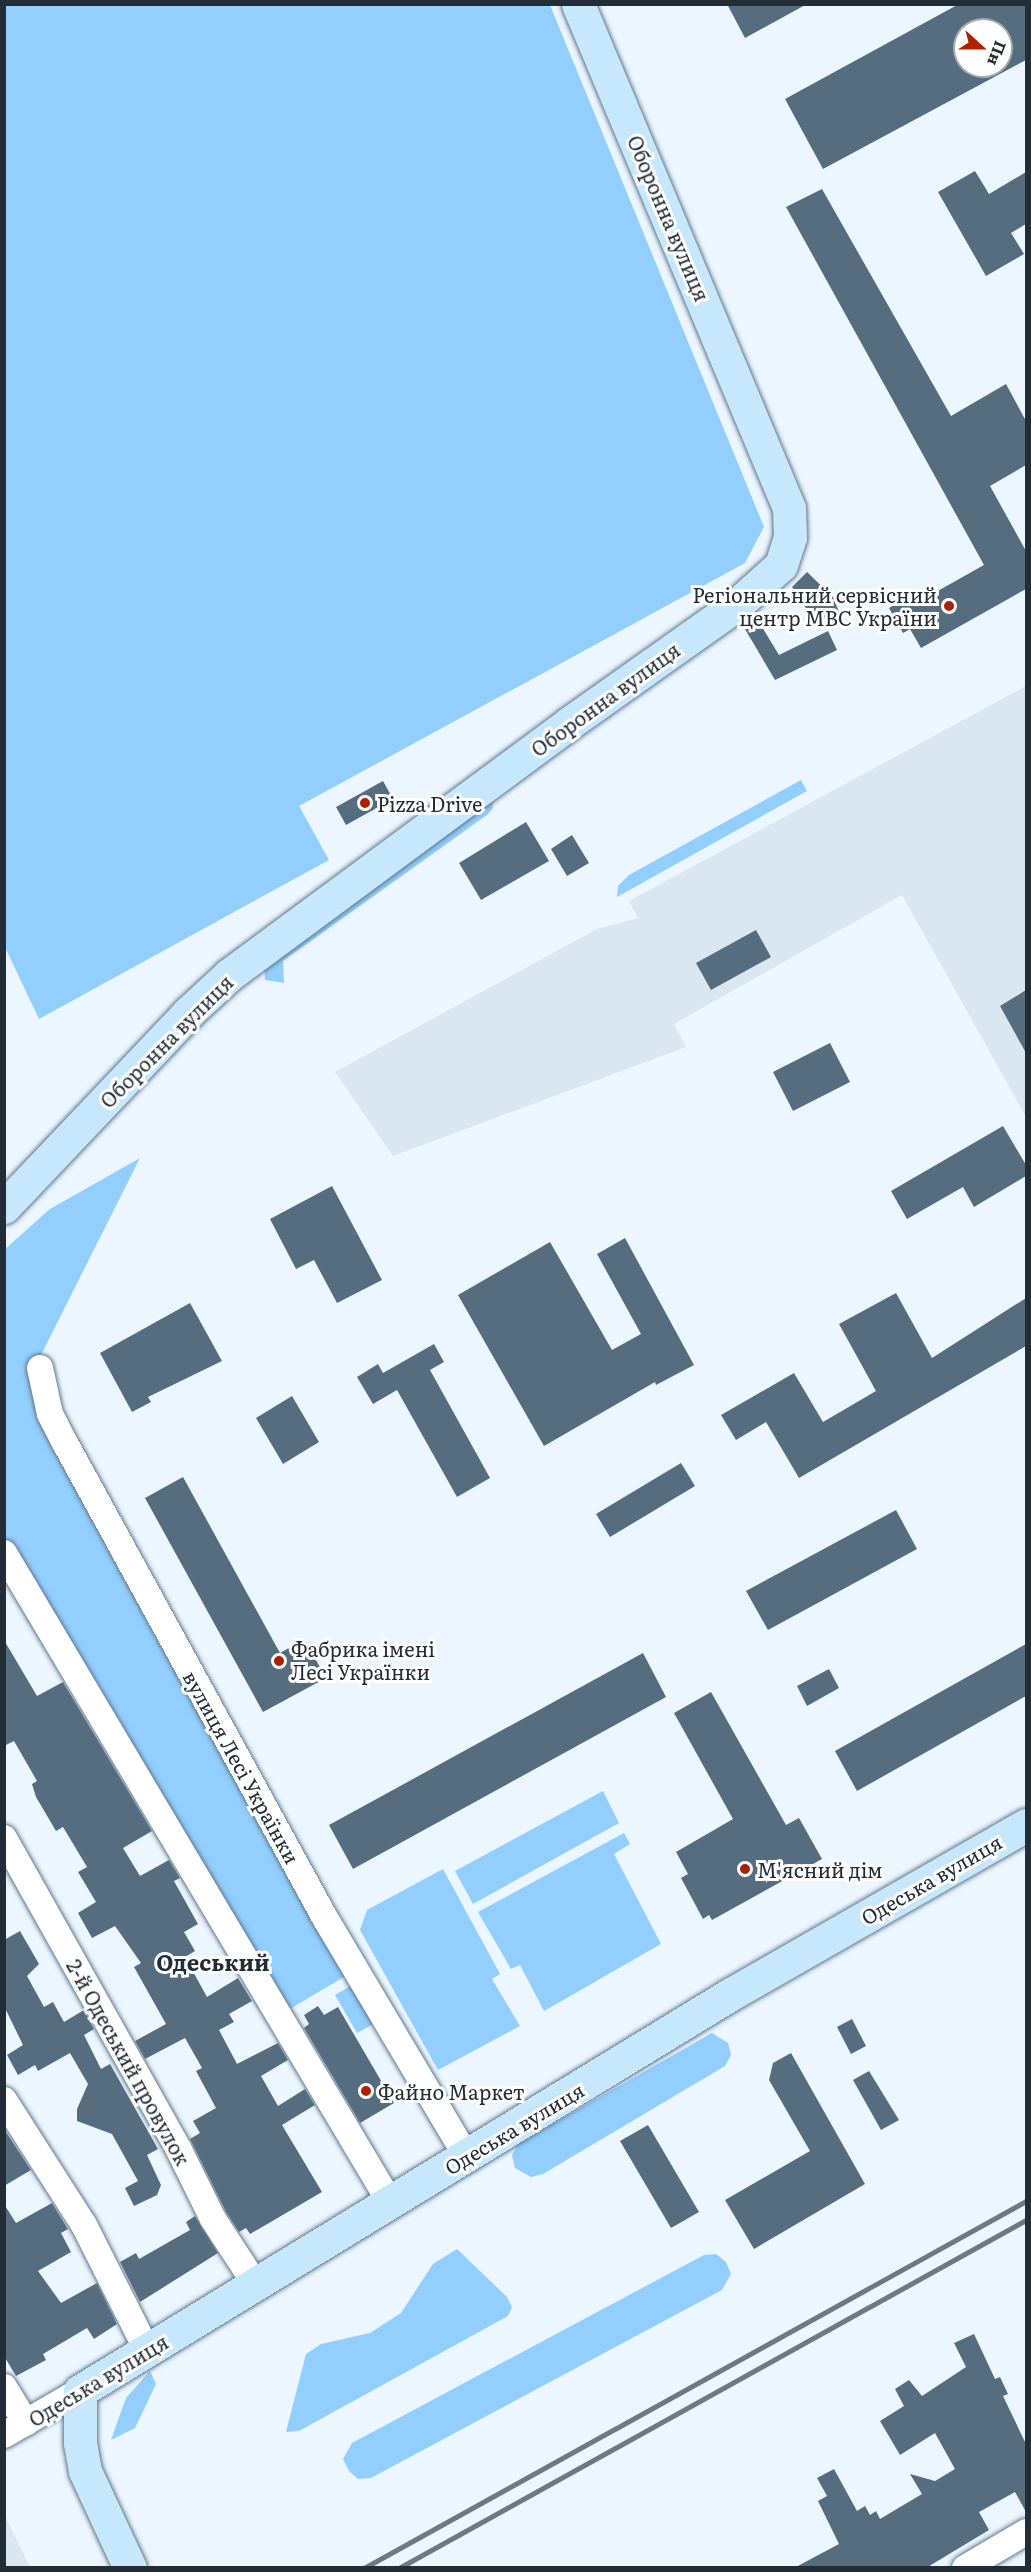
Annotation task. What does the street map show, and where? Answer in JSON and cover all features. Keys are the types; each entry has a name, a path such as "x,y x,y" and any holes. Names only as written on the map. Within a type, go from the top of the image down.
{"street":[{"name":"Оборонна вулиця","path":"4,1207 188,1013 229,975 568,724 741,602 781,565 790,537 789,508 578,4"},
{"name":"вулиця Лесі Українки","path":"40,1368 50,1414 65,1443 320,1908 467,2157"},
{"path":"4,1553 391,2204"},
{"name":"Одеська вулиця","path":"15,2429 391,2204 732,1994 1026,1826"},
{"name":"2-й Одеський провулок","path":"4,1838 179,2150 213,2219 256,2285"},
{"path":"4,2100 84,2226 147,2350"},
{"path":"4,2387 15,2429"},
{"path":"80,2391 80,2443 85,2471 130,2568"},
{"path":"965,2568 1026,2532"}],"shaded area":[{"path":"4,5 550,5 764,527 745,563 299,806 329,860 39,1019 4,945"},
{"path":"1026,686 1026,1117 902,895 674,1024 686,1047 393,1156 335,1072 597,929 638,918 629,901"},
{"path":"801,780 807,791 617,897 618,886 629,875"},
{"path":"492,797 493,808 487,815 283,961 284,983 265,980 264,965"},
{"path":"140,1158 37,1363 349,1974 283,2013 5,1542 4,1250 50,1209"},
{"path":"603,1791 619,1823 473,1904 455,1871"},
{"path":"624,1833 630,1844 614,1854 661,1944 544,2011 520,1965 511,1969 478,1912"},
{"path":"443,1869 500,1974 492,1979 520,2026 438,2070 360,1930 367,1910"},
{"path":"354,1984 377,2022 357,2033 335,1995"},
{"path":"712,2033 728,2043 731,2055 725,2066 543,2174 531,2177 515,2168 512,2155 518,2144"},
{"path":"457,2249 507,2297 512,2307 508,2316 299,2431 286,2432 306,2354 321,2344 370,2333 401,2313 433,2264"},
{"path":"716,2254 726,2262 731,2274 722,2290 371,2478 358,2479 349,2471 343,2459 352,2443 704,2255"},
{"path":"150,2371 156,2384 135,2428 111,2440 126,2398"},
{"path":"5,2516 30,2567 5,2567"}],"building":[{"path":"727,4 807,4 745,38"},
{"path":"959,4 1026,4 1026,60 1013,67 1013,18 953,18 953,78 992,78 823,169 785,99"},
{"path":"975,171 989,194 1026,172 1026,224 1011,233 1024,254 986,276 938,192"},
{"path":"822,189 951,416 1006,384 1026,421 1026,465 990,486 1026,551 1026,589 921,648 910,629 903,633 889,608 906,598 911,606 984,565 786,207"},
{"path":"807,572 833,597 839,612 812,623 801,597 792,587"},
{"path":"754,614 779,655 828,631 837,650 775,680 742,624"},
{"name":"Pizza Drive","path":"383,781 393,799 346,825 336,807"},
{"path":"526,822 549,861 481,900 459,863"},
{"path":"572,835 589,863 567,876 551,849"},
{"path":"756,930 771,957 711,990 696,963"},
{"path":"1026,990 1026,1053 1000,1006"},
{"path":"830,1043 850,1082 793,1111 773,1072"},
{"path":"1003,1126 1026,1165 1026,1176 974,1207 963,1187 907,1219 891,1191"},
{"path":"332,1186 382,1280 337,1303 314,1260 296,1269 270,1219"},
{"path":"625,1238 694,1365 656,1385 655,1382 544,1446 458,1295 550,1242 612,1350 641,1334 597,1254"},
{"path":"896,1293 932,1358 1026,1298 1026,1346 799,1478 766,1422 736,1440 721,1415 794,1373 823,1422 876,1391 839,1324"},
{"path":"190,1303 222,1361 148,1397 151,1402 132,1412 100,1353"},
{"path":"434,1344 444,1362 430,1370 490,1478 457,1497 397,1390 373,1404 357,1377 378,1364 383,1373"},
{"path":"292,1396 319,1442 283,1464 256,1418"},
{"path":"681,1463 695,1486 610,1537 596,1514"},
{"path":"183,1477 280,1653 296,1644 303,1656 311,1651 326,1678 263,1712 145,1498"},
{"path":"896,1510 917,1549 768,1630 746,1591"},
{"path":"4,1640 37,1696 63,1682 152,1831 123,1848 140,1876 169,1860 180,1878 174,1881 198,1924 184,1932 195,1951 185,1957 207,1997 238,1978 252,2001 229,2014 234,2022 219,2030 237,2064 278,2043 288,2060 261,2076 278,2106 305,2089 315,2105 282,2125 322,2192 250,2234 246,2228 239,2232 226,2212 190,2139 200,2133 193,2121 216,2108 196,2071 202,2068 185,2038 145,2059 135,2041 166,2024 134,1967 141,1963 115,1926 92,1938 78,1913 96,1902 78,1872 87,1867 63,1827 56,1831 36,1797 32,1784 37,1781 14,1741 4,1746"},
{"path":"1026,1644 1026,1696 857,1791 835,1751"},
{"path":"643,1653 666,1697 353,1869 329,1825"},
{"path":"829,1669 839,1688 807,1706 797,1686"},
{"path":"711,1692 786,1825 799,1818 822,1859 712,1920 709,1915 703,1919 681,1878 688,1874 676,1852 733,1819 674,1713"},
{"path":"20,1931 39,1964 27,1976 44,2007 53,2002 64,2022 84,2010 94,2029 84,2035 101,2069 110,2064 158,2149 147,2155 161,2185 157,2195 134,2206 125,2188 138,2181 112,2134 77,2121 77,2109 88,2084 70,2053 38,2071 35,2065 18,2075 7,2055 23,2045 4,2006 4,1940"},
{"path":"318,2006 324,2015 338,2007 394,2103 360,2123 304,2028 309,2024 304,2015"},
{"path":"852,2019 866,2046 851,2054 837,2027"},
{"path":"791,2053 865,2184 754,2249 725,2200 810,2151 769,2080 773,2063"},
{"path":"869,2071 899,2120 881,2130 853,2080"},
{"path":"648,2125 699,2212 671,2228 620,2141"},
{"path":"4,2129 31,2170 4,2186"},
{"path":"52,2203 68,2229 61,2233 71,2252 38,2271 61,2303 97,2283 117,2324 94,2339 87,2328 43,2354 46,2360 16,2376 4,2356 4,2204 16,2223"},
{"path":"195,2216 218,2253 140,2302 120,2262 136,2253 139,2259 190,2230 186,2222"},
{"path":"974,2334 995,2379 1000,2377 1008,2394 1003,2396 1026,2444 1026,2512 1015,2492 979,2512 989,2530 926,2568 794,2568 839,2544 818,2501 827,2496 817,2478 834,2469 857,2511 865,2506 870,2515 876,2511 880,2519 922,2494 910,2474 935,2481 955,2469 935,2433 900,2455 880,2421 904,2406 895,2389 909,2380 922,2396 966,2367 954,2343"}],"railway":[{"path":"364,2568 1026,2201"},
{"path":"399,2568 1026,2220"}],"place":[{"name":"Регіональний сервісний центр МВС України","path":"949,606"},
{"name":"Pizza Drive","path":"365,803"},
{"name":"Фабрика імені Лесі Українки","path":"279,1661"},
{"name":"М'ясний дім","path":"745,1869"},
{"name":"Файно Маркет","path":"366,2091"}],"district":[{"name":"Одеський","path":"213,1962"}]}
